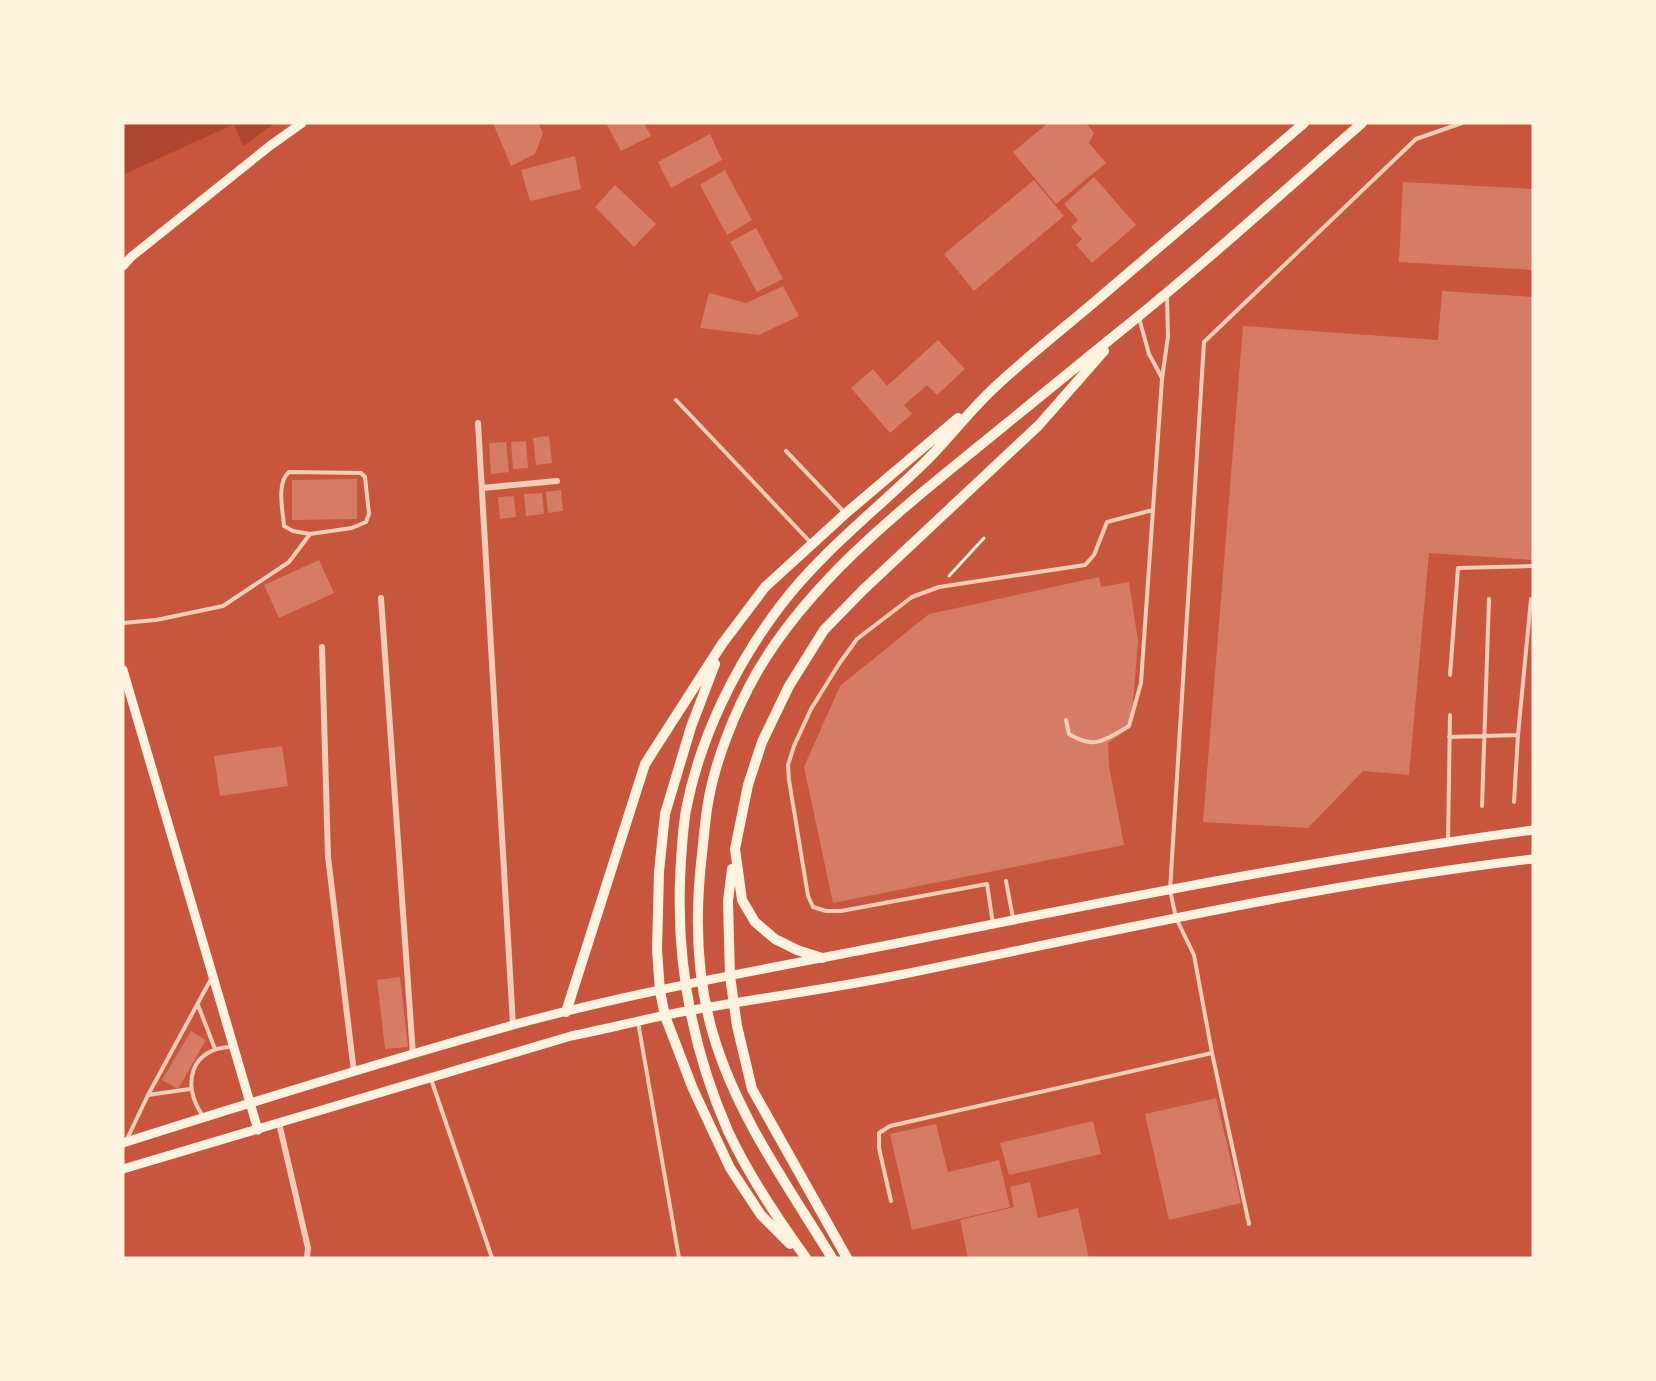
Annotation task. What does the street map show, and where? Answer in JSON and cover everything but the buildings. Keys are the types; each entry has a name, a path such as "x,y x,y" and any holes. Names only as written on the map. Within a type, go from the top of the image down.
{"main road":[{"path":"123,266 131,257 271,145 302,123"},
{"path":"566,1012 645,764 723,644 765,587 845,514 1304,123"},
{"path":"832,1258 754,1133 726,1069 713,1032 705,993 698,924 700,873 708,801 730,730 756,675 784,631 823,584 912,500 1121,331 1362,123"},
{"path":"847,1258 752,1089 737,1026 730,976 728,901 735,849 748,785 762,742 789,686 824,630 1039,425 1121,331"},
{"path":"805,1258 753,1178 729,1132 706,1077 694,1035 681,960 679,916 681,856 686,811 696,771 727,692 748,652 781,606 807,573 928,459 994,387"},
{"path":"723,644 691,727 665,814 659,872 657,950 660,991 665,1016 693,1089 730,1168 760,1215 805,1258"},
{"path":"123,670 258,1130"},
{"path":"124,1143 249,1103 513,1025 660,991 1264,872 1533,830"},
{"path":"735,849 741,900 755,922 775,939 797,950 822,958"},
{"path":"123,1169 571,1036 665,1016 859,983 1176,918 1379,881 1533,859"}],"street":[{"path":"477,423 513,1025"},
{"path":"482,488 557,481"},
{"path":"381,598 413,1055"},
{"path":"322,647 328,856 354,1072"},
{"path":"279,1123 308,1248 308,1258"}],"lane":[{"path":"1250,1224 1212,1053 1194,955 1176,918 1170,890 1204,342 1416,139 1462,123"},
{"path":"1066,720 1069,734 1080,741 1100,744 1129,726 1141,683 1162,379 1168,336 1167,292"},
{"path":"1138,316 1149,354 1162,379"},
{"path":"676,400 812,544"},
{"path":"786,451 845,514"},
{"path":"123,623 156,620 223,606 289,562 310,534 352,528 366,522 369,514 365,477 360,473 289,472 285,475 282,483 284,526 293,531 310,534"},
{"path":"993,924 987,884 841,911 826,911 813,907 808,896 789,780 788,765 794,746 811,709 857,639 912,597 939,587 1085,566 1094,555 1107,522 1153,510"},
{"path":"1450,675 1458,568 1533,566"},
{"path":"1482,806 1489,599"},
{"path":"1514,802 1531,599"},
{"path":"1448,842 1450,715"},
{"path":"1449,737 1518,735"},
{"path":"1005,880 1013,920"},
{"path":"124,1143 213,976"},
{"path":"198,1005 215,1049"},
{"path":"638,1022 679,1258"},
{"path":"204,1117 192,1098 190,1089 194,1070 206,1054 215,1049 233,1047"},
{"path":"891,1201 879,1148 879,1133 890,1126 1212,1053"},
{"path":"431,1078 492,1258"},
{"path":"148,1095 190,1089"}],"path":[{"path":"939,587 984,538"}],"shaded area":[{"path":"123,123 275,123 243,146 234,124 123,175"}]}
